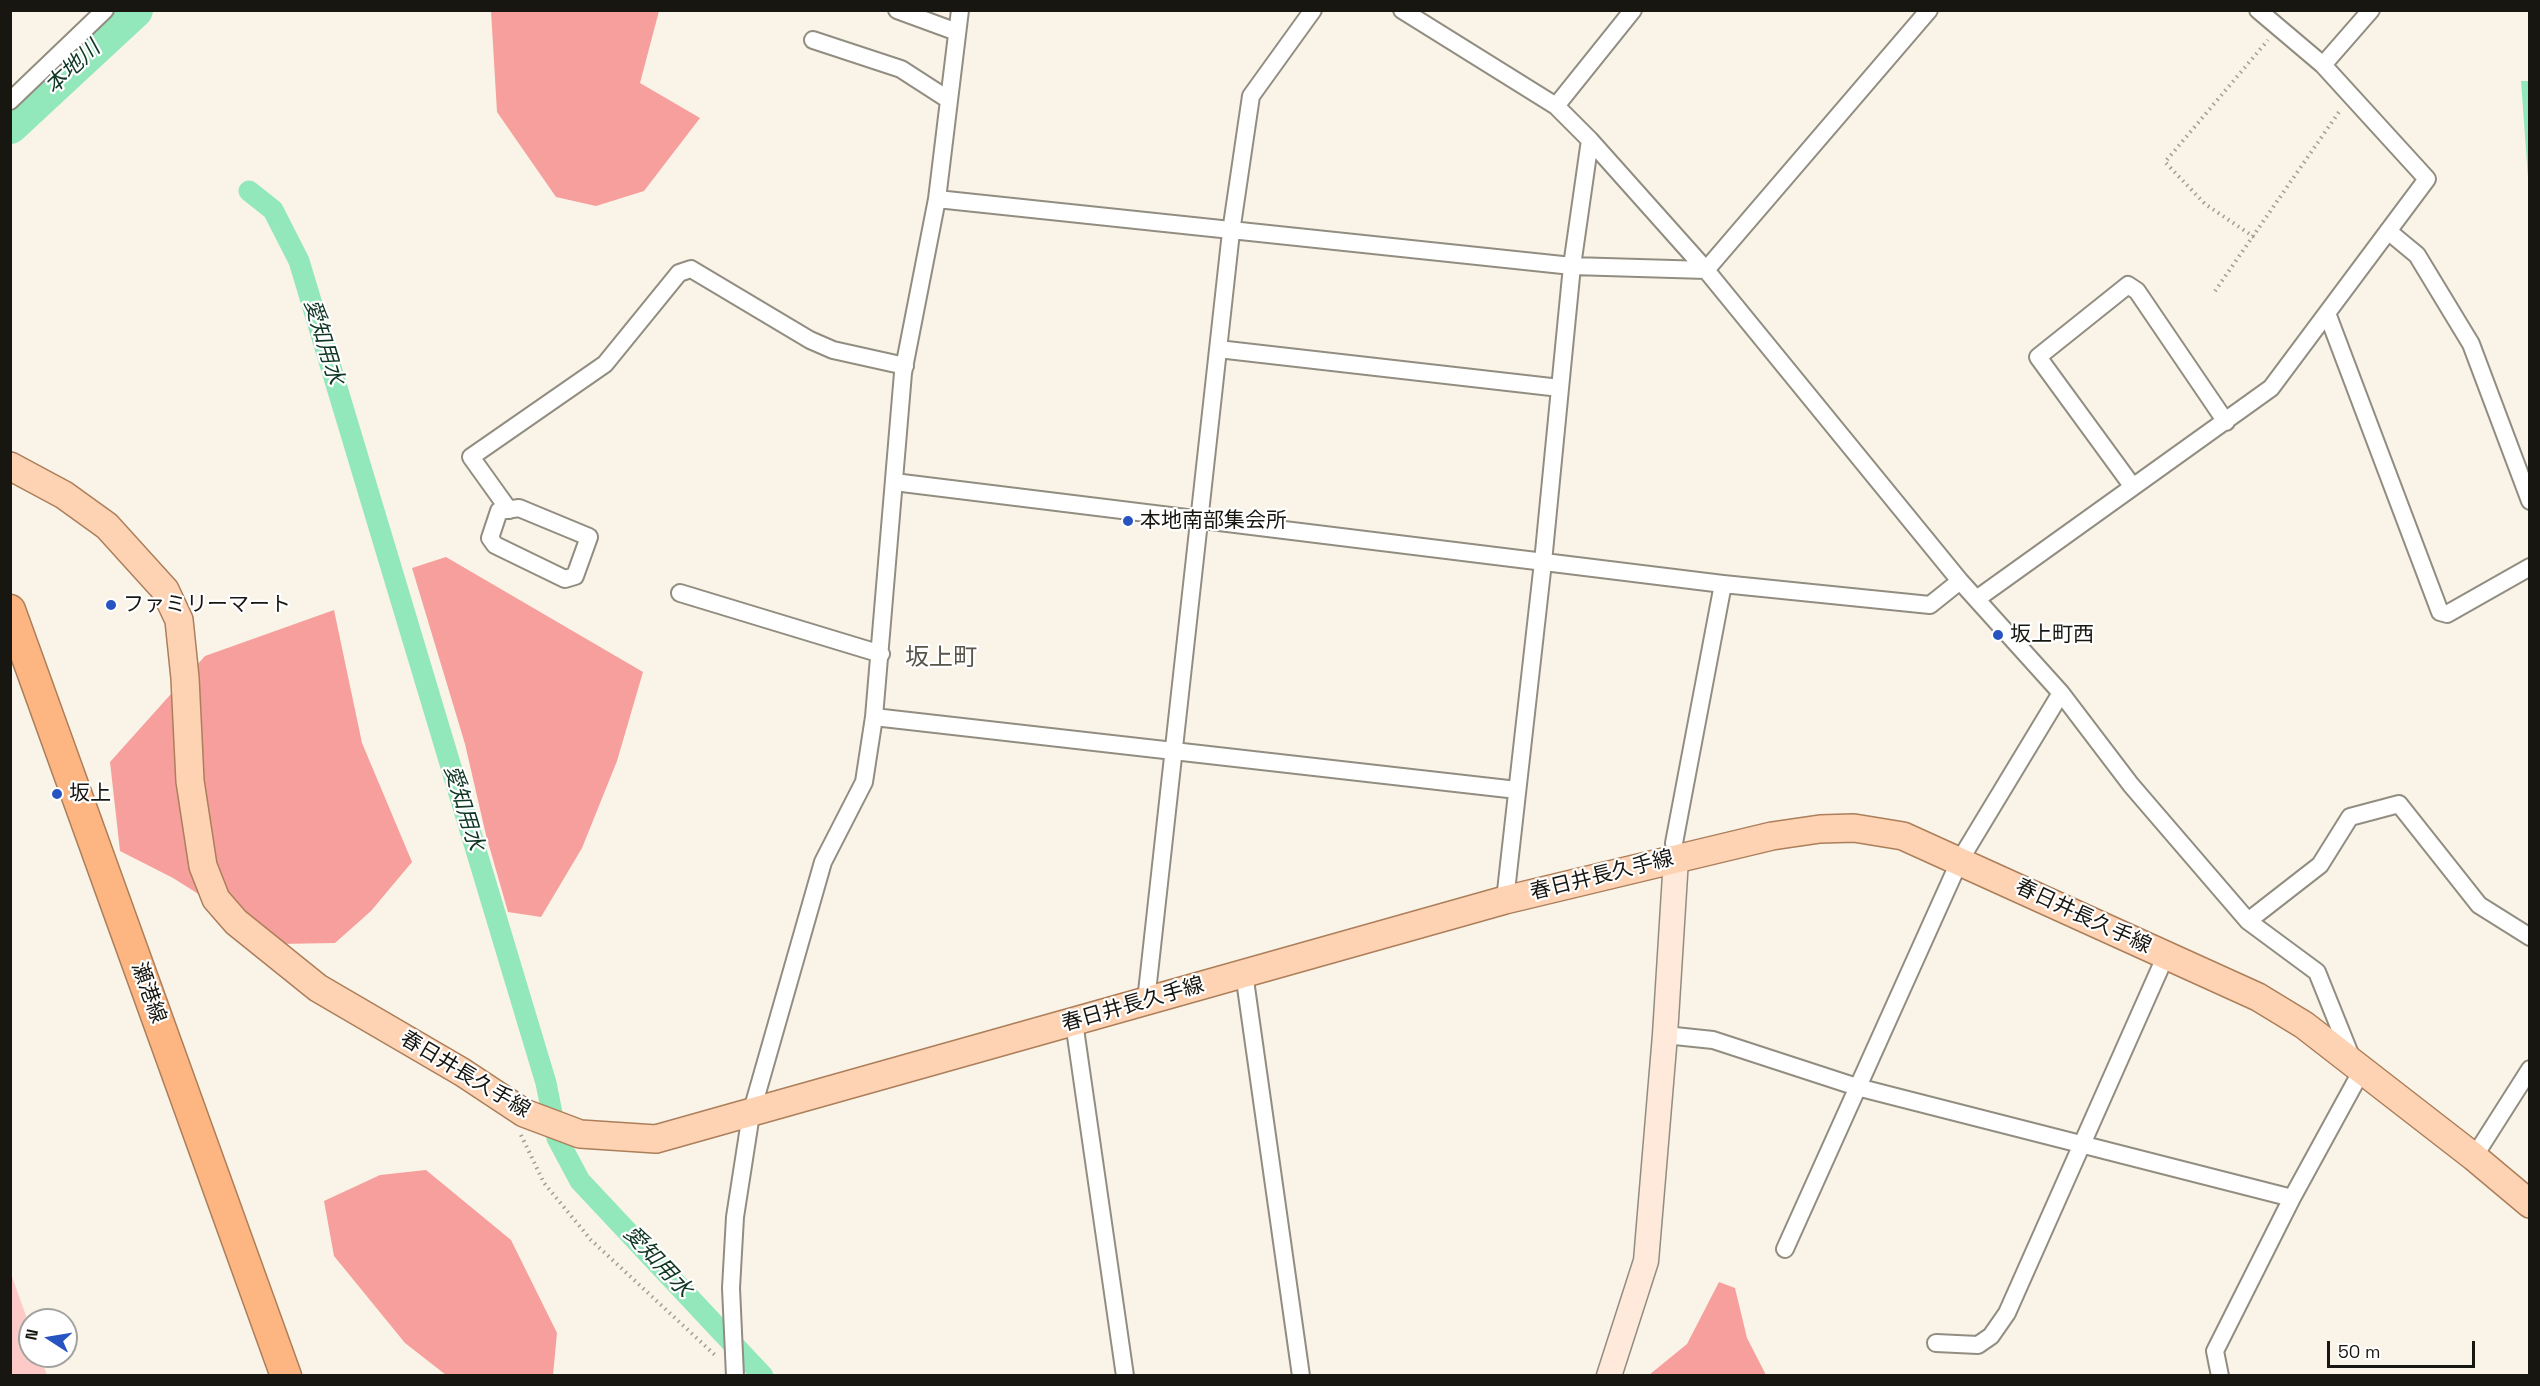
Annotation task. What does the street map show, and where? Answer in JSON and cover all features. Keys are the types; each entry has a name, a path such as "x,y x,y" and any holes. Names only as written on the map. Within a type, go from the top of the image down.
{"highway":[{"name":"瀬港線","path":"10,610 286,1376"}],"main road":[{"name":"春日井長久手線","path":"10,466 64,495 107,526 165,590 179,620 185,678 190,781 203,866 216,899 236,922 318,988 462,1072 515,1107 580,1134 656,1139 1505,900 1772,836 1820,829 1854,828 1903,836 1960,860 2258,998 2304,1025 2358,1066 2474,1157 2529,1204"}],"street":[{"path":"10,101 105,10"},
{"path":"897,10 957,32"},
{"path":"735,1370 730,1288 735,1216 751,1114 823,862 864,782 881,654 904,366 937,199 960,10"},
{"path":"1146,1001 1201,521 1231,232 1251,96 1313,10"},
{"path":"1402,10 1556,106 1590,140 1706,270 1960,581 1978,598 2061,693 2131,785 2248,921 2317,972 2358,1066 2215,1351 2220,1376"},
{"path":"1556,106 1633,10"},
{"path":"1706,270 1929,10"},
{"path":"1978,598 2271,388 2427,179 2323,65 2258,10"},
{"path":"2323,65 2371,10"},
{"path":"813,40 901,69 949,100"},
{"path":"1505,900 1543,562 1572,266 1590,140"},
{"path":"937,199 1231,232 1572,266 1706,270"},
{"path":"2388,231 2417,255 2471,344 2529,501"},
{"path":"508,510 471,457 605,364 679,273 691,269 810,340 833,350 904,366"},
{"path":"2133,487 2038,357 2128,285 2137,291 2226,422"},
{"path":"2327,313 2440,612 2448,614 2529,567"},
{"path":"1218,349 1560,388"},
{"path":"894,482 1723,584 1930,605 1960,581"},
{"path":"519,508 589,537 575,576 565,579 495,545 490,538 500,511 508,510 519,508"},
{"path":"1610,1376 1646,1261 1665,1035 1676,859 1674,843 1723,584"},
{"path":"680,592 881,654"},
{"path":"1785,1249 1960,860 2061,693"},
{"path":"874,717 1174,753 1517,790"},
{"path":"2248,921 2320,865 2350,817 2399,804 2479,905 2529,937"},
{"path":"1936,1343 1978,1345 1991,1336 2007,1313 2166,955"},
{"path":"1244,973 1300,1376"},
{"path":"1074,1022 1125,1376"},
{"path":"1665,1035 1713,1040 1857,1087 2292,1198"},
{"path":"2474,1157 2529,1069"}],"path":[{"path":"2254,237 2205,204 2165,162 2278,28"},
{"path":"2215,291 2351,95"},
{"path":"515,1107 544,1183 591,1240 735,1370"}],"shaded area":[{"path":"491,11 659,11 640,83 700,118 644,191 596,206 556,197 497,112"},
{"path":"2521,81 2529,81 2529,191"},
{"path":"446,557 643,672 617,761 582,848 541,917 508,912 486,835 465,744 412,568"},
{"path":"334,610 362,743 412,862 371,911 335,943 278,944 173,878 120,851 110,762 205,656"},
{"path":"426,1170 511,1240 557,1333 553,1375 446,1375 405,1343 334,1256 324,1201 380,1175"},
{"path":"10,1271 23,1308 18,1308 18,1368 44,1368 47,1375 11,1375"},
{"path":"1719,1282 1735,1288 1747,1338 1766,1375 1649,1375 1687,1344"}],"waterway":[{"name":"本地川","path":"10,126 135,10"},
{"name":"愛知用水","path":"249,191 273,210 299,261 546,1083 557,1138 580,1181 763,1376"}],"place":[{"name":"本地南部集会所","path":"1128,521"},
{"name":"ファミリーマート","path":"111,605"},
{"name":"坂上町西","path":"1998,635"},
{"name":"坂上","path":"57,794"}],"district":[{"name":"坂上町","path":"941,658"}]}
